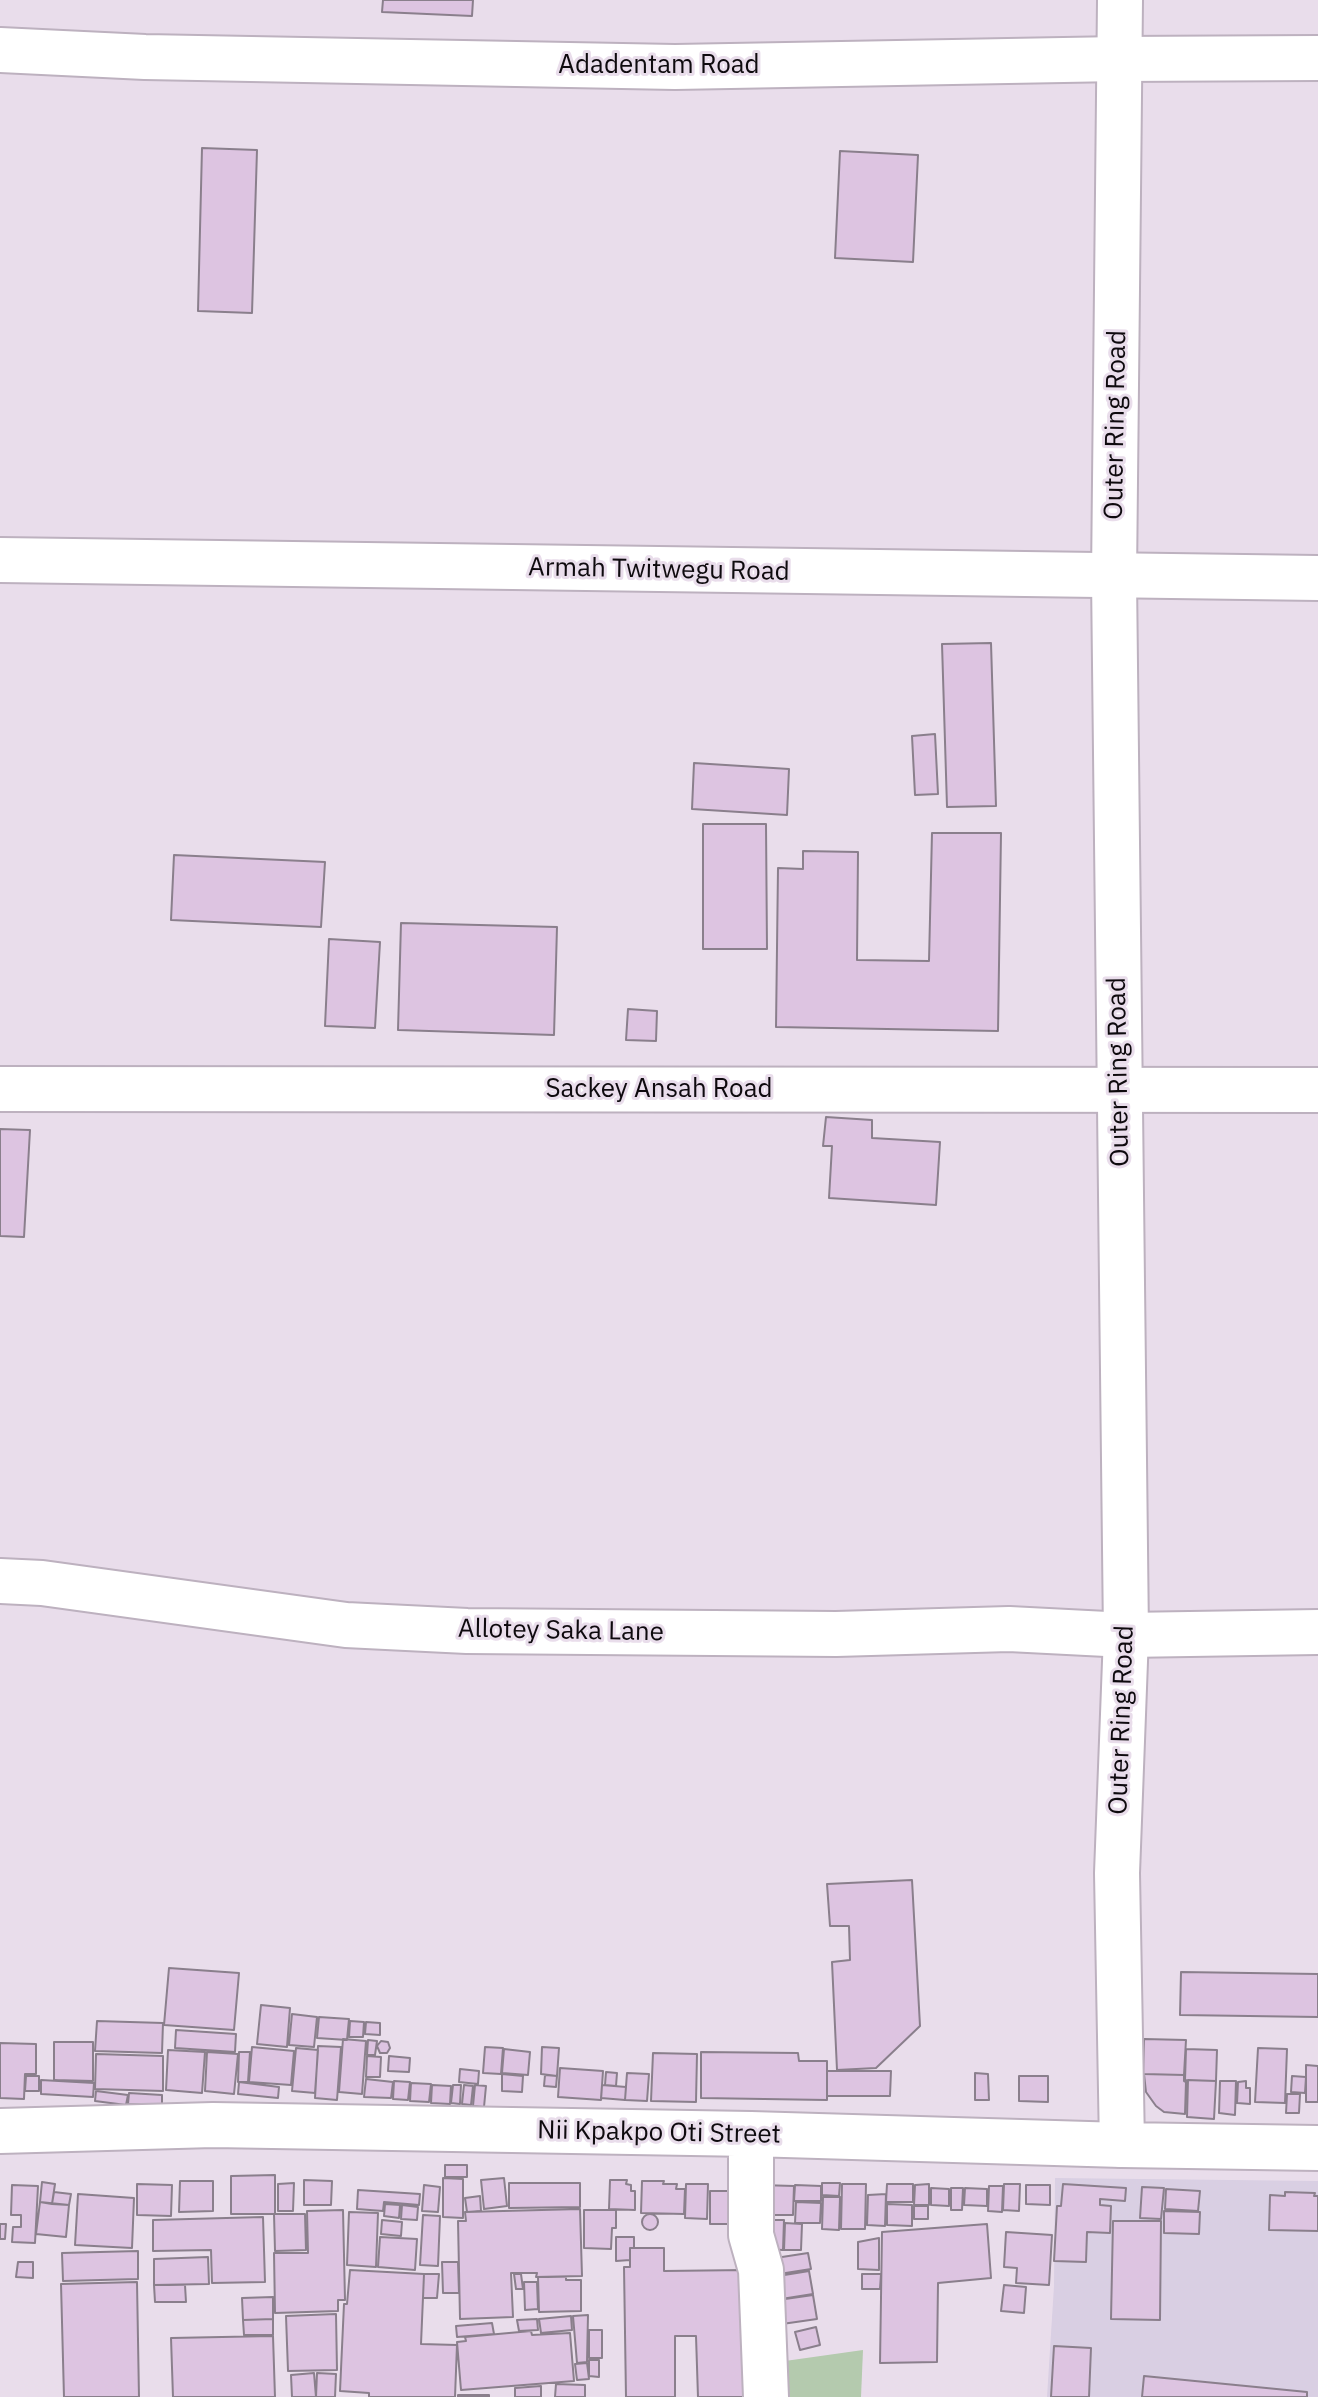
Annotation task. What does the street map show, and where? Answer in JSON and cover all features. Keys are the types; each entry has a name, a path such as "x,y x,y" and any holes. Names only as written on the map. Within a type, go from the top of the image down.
{"street":[{"name":"Outer Ring Road","path":"1120,0 1114,577 1126,1635 1117,1873 1122,2145"},
{"name":"Adadentam Road","path":"0,50 145,57 675,67 1318,58"},
{"name":"Armah Twitwegu Road","path":"0,560 1318,578"},
{"name":"Sackey Ansah Road","path":"0,1089 1318,1090"},
{"name":"Allotey Saka Lane","path":"0,1581 42,1583 346,1625 437,1630 836,1634 1009,1629 1126,1635 1318,1632"},
{"name":"Nii Kpakpo Oti Street","path":"0,2131 213,2125 1318,2148"},
{"path":"751,2134 751,2235 761,2270 766,2397"}],"shaded area":[{"path":"1055,2178 1318,2181 1318,2397 1047,2397 1054,2286"}],"green space":[{"path":"863,2350 861,2397 779,2397 785,2361"}],"building":[{"path":"383,0 473,0 472,16 382,12"},
{"path":"202,148 257,150 252,313 198,311"},
{"path":"840,151 918,155 913,262 835,258"},
{"path":"991,643 996,806 947,807 942,644"},
{"path":"935,734 938,794 915,795 912,736"},
{"path":"694,763 789,769 787,815 692,809"},
{"path":"703,824 766,824 767,949 703,949"},
{"path":"932,833 1001,833 998,1031 776,1027 778,868 803,869 803,851 858,852 857,960 929,961"},
{"path":"174,855 325,862 321,927 171,920"},
{"path":"401,923 557,927 554,1035 398,1030"},
{"path":"329,939 380,942 375,1028 325,1026"},
{"path":"628,1009 657,1011 656,1041 626,1040"},
{"path":"826,1117 872,1120 872,1138 940,1142 936,1205 829,1198 832,1146 823,1146"},
{"path":"0,1129 30,1130 24,1237 0,1236"},
{"path":"912,1880 920,2026 876,2068 837,2070 832,1962 850,1960 849,1926 830,1926 827,1884"},
{"path":"169,1968 239,1973 234,2030 164,2025"},
{"path":"1181,1972 1318,1974 1318,2017 1180,2015"},
{"path":"261,2005 290,2008 287,2047 257,2044"},
{"path":"292,2014 317,2017 314,2047 289,2045"},
{"path":"319,2017 349,2019 347,2040 317,2038"},
{"path":"97,2021 163,2023 162,2053 95,2051"},
{"path":"350,2021 364,2022 363,2037 349,2037"},
{"path":"366,2022 380,2023 380,2035 365,2034"},
{"path":"176,2030 236,2034 235,2052 175,2048"},
{"path":"343,2039 366,2041 362,2094 339,2092"},
{"path":"1144,2039 1186,2040 1184,2075 1143,2074"},
{"path":"368,2040 377,2041 375,2055 367,2055"},
{"path":"381,2041 388,2042 390,2048 387,2053 380,2053 377,2046"},
{"path":"54,2042 93,2042 93,2081 54,2080"},
{"path":"0,2043 36,2044 36,2074 25,2074 24,2099 0,2098"},
{"path":"318,2046 341,2047 337,2100 315,2098"},
{"path":"252,2047 294,2051 291,2085 249,2082"},
{"path":"485,2047 503,2048 501,2074 483,2073"},
{"path":"542,2047 559,2048 557,2076 541,2074"},
{"path":"296,2048 318,2050 315,2093 292,2091"},
{"path":"1258,2048 1287,2049 1285,2103 1255,2102"},
{"path":"504,2049 530,2052 528,2075 502,2073"},
{"path":"1186,2049 1217,2050 1216,2081 1185,2080"},
{"path":"168,2050 205,2052 202,2093 166,2090"},
{"path":"207,2052 238,2054 234,2094 205,2091"},
{"path":"239,2052 250,2052 248,2082 238,2082"},
{"path":"701,2052 798,2053 799,2061 827,2061 827,2100 701,2098"},
{"path":"653,2053 697,2054 696,2102 651,2101"},
{"path":"96,2054 163,2056 163,2091 95,2089"},
{"path":"367,2056 381,2057 380,2077 366,2077"},
{"path":"389,2056 410,2058 409,2072 388,2071"},
{"path":"1306,2065 1318,2066 1318,2102 1306,2102"},
{"path":"560,2068 603,2071 601,2100 558,2097"},
{"path":"460,2069 479,2071 478,2084 459,2082"},
{"path":"827,2071 891,2071 890,2096 827,2096"},
{"path":"606,2072 617,2073 616,2086 605,2085"},
{"path":"627,2073 649,2074 647,2101 625,2100"},
{"path":"975,2073 988,2074 989,2100 975,2100"},
{"path":"502,2074 523,2076 522,2092 502,2091"},
{"path":"1144,2074 1184,2075 1185,2114 1164,2112 1156,2106 1146,2092"},
{"path":"545,2075 557,2076 556,2087 544,2086"},
{"path":"26,2076 39,2076 39,2091 25,2091"},
{"path":"1019,2076 1048,2076 1048,2102 1019,2101"},
{"path":"1292,2076 1306,2077 1305,2093 1291,2092"},
{"path":"366,2079 393,2082 391,2098 364,2097"},
{"path":"41,2080 94,2083 93,2097 41,2094"},
{"path":"1188,2080 1216,2081 1214,2119 1187,2117"},
{"path":"394,2081 410,2082 408,2100 393,2099"},
{"path":"1220,2081 1236,2081 1235,2115 1219,2113"},
{"path":"1246,2081 1246,2088 1250,2088 1250,2104 1237,2103 1238,2082"},
{"path":"239,2082 279,2087 278,2098 238,2094"},
{"path":"411,2083 431,2084 429,2102 410,2101"},
{"path":"432,2085 451,2086 450,2104 431,2103"},
{"path":"453,2085 461,2085 460,2104 451,2103"},
{"path":"464,2085 473,2086 471,2105 462,2104"},
{"path":"475,2085 486,2086 484,2107 473,2106"},
{"path":"602,2085 626,2087 625,2100 601,2098"},
{"path":"96,2091 128,2095 126,2105 95,2101"},
{"path":"129,2093 162,2095 162,2105 128,2104"},
{"path":"1287,2094 1300,2094 1299,2113 1286,2113"},
{"path":"445,2165 467,2165 467,2177 445,2177"},
{"path":"275,2175 275,2214 231,2214 231,2176"},
{"path":"443,2178 463,2179 463,2218 443,2217"},
{"path":"504,2178 507,2206 484,2209 481,2180"},
{"path":"304,2180 332,2181 331,2205 304,2205"},
{"path":"610,2180 627,2180 631,2191 635,2191 635,2210 609,2209"},
{"path":"180,2181 213,2181 213,2211 179,2212"},
{"path":"642,2181 664,2181 663,2184 677,2184 676,2189 685,2189 684,2214 641,2213"},
{"path":"42,2182 55,2184 52,2204 40,2202"},
{"path":"294,2183 293,2211 278,2211 278,2184"},
{"path":"509,2183 580,2183 580,2207 509,2208"},
{"path":"822,2183 840,2183 839,2196 822,2195"},
{"path":"137,2184 172,2185 171,2216 137,2215"},
{"path":"686,2184 708,2184 707,2219 685,2218"},
{"path":"842,2184 866,2184 865,2229 841,2229"},
{"path":"887,2184 913,2184 913,2202 886,2202"},
{"path":"929,2184 929,2205 914,2205 915,2185"},
{"path":"1004,2184 1020,2184 1019,2211 1003,2210"},
{"path":"1063,2184 1126,2188 1125,2201 1100,2199 1100,2205 1111,2206 1110,2233 1087,2232 1086,2262 1054,2261 1057,2206 1061,2206"},
{"path":"12,2185 38,2186 35,2243 12,2242 13,2227 21,2227 21,2215 11,2215"},
{"path":"424,2185 440,2187 438,2212 422,2211"},
{"path":"760,2185 794,2186 793,2215 758,2215"},
{"path":"795,2185 821,2186 821,2201 794,2201"},
{"path":"1026,2185 1050,2185 1050,2205 1026,2204"},
{"path":"989,2186 1003,2186 1002,2212 988,2211"},
{"path":"1142,2187 1164,2188 1161,2219 1140,2218"},
{"path":"931,2188 949,2189 949,2206 931,2205"},
{"path":"951,2188 963,2188 962,2210 951,2210"},
{"path":"965,2188 987,2189 987,2206 964,2205"},
{"path":"1166,2189 1200,2191 1198,2211 1165,2209"},
{"path":"358,2190 420,2194 419,2205 384,2202 383,2211 357,2209"},
{"path":"710,2191 735,2191 734,2224 710,2224"},
{"path":"54,2192 71,2194 69,2205 52,2204"},
{"path":"1285,2192 1315,2193 1314,2196 1318,2196 1318,2231 1269,2230 1270,2195 1285,2196"},
{"path":"78,2194 134,2198 132,2248 75,2245"},
{"path":"886,2194 885,2226 867,2225 868,2195"},
{"path":"480,2196 481,2211 467,2212 465,2198"},
{"path":"823,2197 840,2197 839,2230 822,2229"},
{"path":"40,2202 69,2205 66,2237 36,2234"},
{"path":"796,2202 821,2203 820,2223 795,2223"},
{"path":"385,2204 400,2205 399,2218 384,2216"},
{"path":"887,2204 912,2205 912,2226 887,2225"},
{"path":"402,2205 418,2207 417,2220 401,2219"},
{"path":"914,2206 928,2206 928,2219 914,2219"},
{"path":"580,2209 582,2276 536,2277 537,2273 511,2273 513,2317 460,2319 458,2221 466,2221 465,2212"},
{"path":"343,2210 345,2300 338,2300 338,2311 275,2313 274,2253 308,2253 307,2211"},
{"path":"584,2210 616,2210 611,2249 584,2248"},
{"path":"1164,2211 1200,2212 1199,2234 1164,2233"},
{"path":"349,2212 378,2213 376,2267 347,2265"},
{"path":"274,2214 305,2214 306,2250 275,2251"},
{"path":"650,2214 656,2216 656,2228 650,2230 644,2228 642,2222 644,2216"},
{"path":"423,2215 440,2216 438,2266 420,2265"},
{"path":"263,2217 265,2282 212,2283 211,2250 153,2251 153,2220"},
{"path":"382,2220 402,2222 401,2236 381,2234"},
{"path":"762,2220 784,2220 783,2250 761,2249"},
{"path":"1113,2221 1161,2221 1160,2320 1111,2319"},
{"path":"785,2223 802,2224 801,2250 784,2250"},
{"path":"0,2224 6,2224 5,2239 0,2239"},
{"path":"987,2224 991,2278 938,2283 937,2362 880,2363 882,2232"},
{"path":"1006,2232 1052,2235 1049,2285 1016,2283 1017,2268 1004,2267"},
{"path":"380,2237 417,2239 415,2270 378,2267"},
{"path":"616,2237 634,2237 630,2260 616,2261"},
{"path":"879,2238 879,2270 858,2269 858,2242"},
{"path":"630,2248 664,2248 664,2271 746,2270 749,2397 698,2397 696,2336 675,2336 675,2397 626,2397 624,2267 630,2267"},
{"path":"138,2251 138,2279 63,2281 62,2253"},
{"path":"808,2253 811,2269 773,2275 769,2259"},
{"path":"208,2257 209,2284 154,2285 154,2259"},
{"path":"18,2262 33,2262 33,2278 16,2277"},
{"path":"442,2262 458,2262 459,2293 443,2293"},
{"path":"350,2270 424,2274 421,2344 457,2345 455,2397 369,2397 369,2393 340,2391 344,2304 347,2304"},
{"path":"809,2271 813,2294 775,2300 772,2277"},
{"path":"424,2274 439,2274 437,2298 423,2298"},
{"path":"514,2274 521,2274 523,2289 516,2289"},
{"path":"862,2274 881,2274 880,2289 862,2289"},
{"path":"538,2277 581,2280 581,2311 539,2312"},
{"path":"137,2282 139,2397 64,2397 61,2284"},
{"path":"524,2282 537,2282 538,2309 525,2310"},
{"path":"154,2285 185,2285 186,2302 155,2302"},
{"path":"1004,2285 1026,2287 1024,2313 1001,2311"},
{"path":"813,2295 817,2319 782,2324 778,2300"},
{"path":"273,2297 273,2319 243,2320 242,2298"},
{"path":"336,2314 337,2370 288,2371 286,2316"},
{"path":"588,2315 587,2362 577,2363 573,2316"},
{"path":"571,2316 572,2330 541,2333 539,2319"},
{"path":"273,2319 273,2335 244,2335 243,2320"},
{"path":"537,2319 538,2330 519,2331 517,2320"},
{"path":"492,2323 494,2334 457,2337 456,2326"},
{"path":"816,2327 820,2345 800,2350 795,2332"},
{"path":"589,2330 602,2330 602,2358 589,2358"},
{"path":"531,2331 532,2335 570,2333 574,2381 461,2390 457,2342 466,2341 465,2337"},
{"path":"273,2336 275,2397 173,2397 171,2338"},
{"path":"1054,2346 1091,2348 1089,2397 1051,2397"},
{"path":"589,2360 599,2360 599,2377 589,2376"},
{"path":"587,2363 589,2379 577,2380 575,2364"},
{"path":"314,2373 316,2397 292,2397 291,2375"},
{"path":"317,2373 336,2374 335,2397 316,2397"},
{"path":"1144,2376 1307,2392 1307,2397 1142,2397"},
{"path":"556,2384 585,2385 585,2397 555,2397"},
{"path":"541,2386 541,2397 515,2397 515,2388"},
{"path":"489,2395 489,2397 458,2397"}]}
